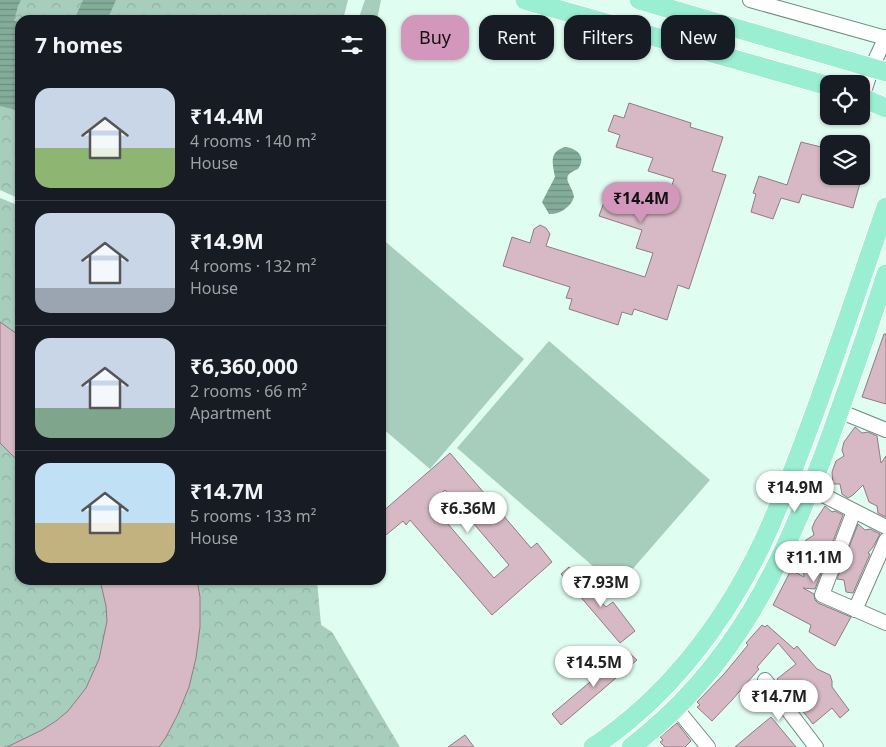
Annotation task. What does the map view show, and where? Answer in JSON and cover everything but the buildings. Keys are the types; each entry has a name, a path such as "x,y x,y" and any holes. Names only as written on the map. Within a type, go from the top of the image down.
{"main road":[{"path":"525,0 820,83"},
{"path":"639,0 879,70"},
{"path":"870,101 886,108"},
{"path":"593,747 619,729 665,686 706,638 738,589 760,549 791,476 834,359 886,207"},
{"path":"619,729 632,747 676,708 708,673 736,637 770,580 810,490 840,411 886,274"},
{"path":"760,549 780,559"}],"street":[{"path":"750,0 886,38 879,70 870,85"},
{"path":"840,411 886,430"},
{"path":"810,490 886,527"},
{"path":"854,511 822,595 886,623"},
{"path":"855,610 886,540"},
{"path":"765,680 813,746"},
{"path":"676,708 708,747"}],"green space":[{"path":"0,0 348,0 344,15 15,15 15,197 0,190"},
{"path":"365,0 381,0 378,15 360,15"},
{"path":"0,198 15,204 15,585 317,585 321,625 332,632 400,747 0,747"},
{"path":"386,242 524,359 430,469 386,431"},
{"path":"549,341 710,480 617,587 457,448"}],"shaded area":[{"path":"0,0 21,0 14,21 15,110 0,106"},
{"path":"83,0 116,0 109,15 76,15"},
{"path":"565,147 577,151 581,157 581,165 567,178 574,197 564,210 549,214 542,202 555,177 554,155"}]}
